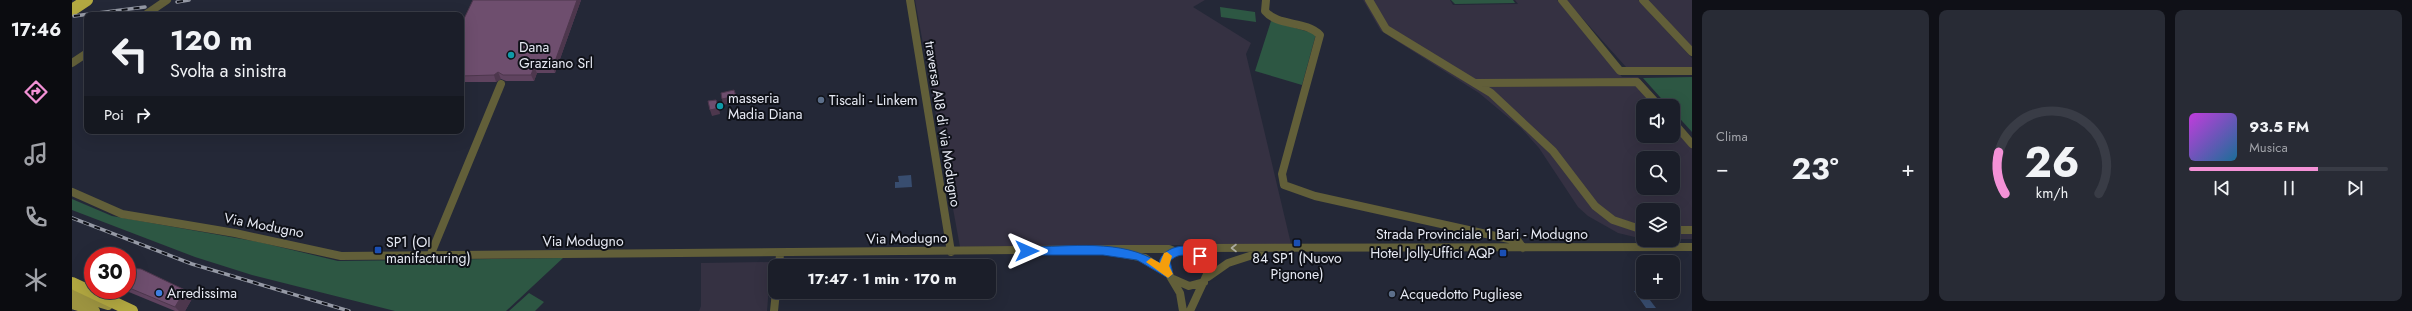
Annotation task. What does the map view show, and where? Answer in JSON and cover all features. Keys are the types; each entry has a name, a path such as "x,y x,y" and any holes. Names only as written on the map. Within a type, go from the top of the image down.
{"highway":[{"path":"72,10 87,0"},
{"path":"72,284 132,311"}],"main road":[{"path":"72,294 127,311"},
{"path":"72,304 92,310"}],"street":[{"path":"149,12 167,0"},
{"name":"traversa AI8 di via Modugno","path":"910,0 951,252"},
{"path":"1266,0 1265,11 1270,17 1314,29 1320,35 1282,174 1284,185 1315,196 1518,241 1523,248"},
{"path":"1369,0 1386,29 1491,93 1553,151 1595,206 1613,220 1636,228"},
{"path":"1562,0 1620,71 1692,71"},
{"path":"1643,0 1692,52"},
{"path":"72,63 84,55"},
{"path":"1475,83 1637,82 1653,99"},
{"path":"430,256 501,84"},
{"path":"1680,130 1692,144"},
{"name":"Via Modugno","path":"72,192 122,214 235,233 341,256 780,254 1169,249 1174,251"},
{"path":"1680,230 1692,230"},
{"name":"Strada Provinciale 1 Bari - Modugno","path":"1188,251 1200,248 1273,250 1692,247"},
{"name":"Strada Provinciale 1 Bari - Modugno","path":"1206,280 1218,269 1240,257 1273,250"},
{"name":"Via Modugno","path":"1103,251 1145,258 1170,276"},
{"path":"1183,311 1180,293 1164,266 1165,259 1174,251 1188,251 1200,256 1207,263 1209,270 1206,280 1190,311"},
{"path":"780,254 780,259"},
{"path":"1170,276 1189,286 1206,280"},
{"path":"774,311 775,299"}],"shaded area":[{"path":"915,0 1205,0 1193,7 1251,43 1246,54 1291,244 960,247"},
{"path":"1363,0 1450,0 1453,5 1518,4 1515,0 1557,0 1622,77 1638,77 1657,99 1636,99 1636,143 1680,143 1680,125 1692,139 1692,239 1680,239 1680,203 1636,203 1636,237 1618,233 1588,216 1578,207 1539,148 1521,128 1479,93 1381,31"},
{"path":"1566,0 1638,0 1692,58 1692,69 1626,67"},
{"path":"1647,0 1692,0 1692,47"},
{"path":"768,262 767,311 699,311 701,306 701,263"}],"green space":[{"path":"1451,0 1513,0 1515,3 1455,4"},
{"path":"1220,7 1255,12 1256,22 1221,17"},
{"path":"1271,21 1316,34 1302,85 1255,71"},
{"path":"1692,77 1692,132 1680,119 1680,99 1662,99 1643,78"},
{"path":"72,199 112,216 259,242 338,261 563,258 506,311 395,311 252,275 195,257 72,210"},
{"path":"529,293 544,302 535,311 509,311"}],"water":[{"path":"911,175 912,187 895,188 895,182 899,182 898,176"},
{"path":"1640,299 1649,299 1656,308 1646,308"}],"building":[{"name":"Dana Graziano Srl","path":"473,0 577,0 553,67 534,67 531,75 503,75 498,72 494,75 464,76 464,19"},
{"path":"734,90 736,96 722,99 721,93"},
{"path":"716,100 719,108 710,110 708,101"},
{"name":"Arredissima","path":"136,269 141,269 185,290 175,307 136,291"}],"railway":[{"path":"177,2 189,0"},
{"path":"106,12 145,7"},
{"path":"74,16 84,15"},
{"path":"72,218 192,264 349,311"}],"slow traffic":[{"path":"1151,262 1168,274 1164,266 1167,256"}],"place":[{"name":"Dana Graziano Srl","path":"511,55"},
{"name":"Tiscali - Linkem","path":"821,100"},
{"name":"masseria Madia Diana","path":"720,106"},
{"name":"84 SP1 (Nuovo Pignone)","path":"1297,243"},
{"name":"SP1 (OI manifacturing)","path":"378,250"},
{"name":"Hotel Jolly-Uffici AQP","path":"1503,253"},
{"name":"Arredissima","path":"159,293"},
{"name":"Acquedotto Pugliese","path":"1392,294"}],"route":[{"path":"1027,251 1103,251 1137,256 1145,258 1168,274 1164,266 1165,259 1168,254 1174,251 1182,250 1192,252 1200,256"}]}
